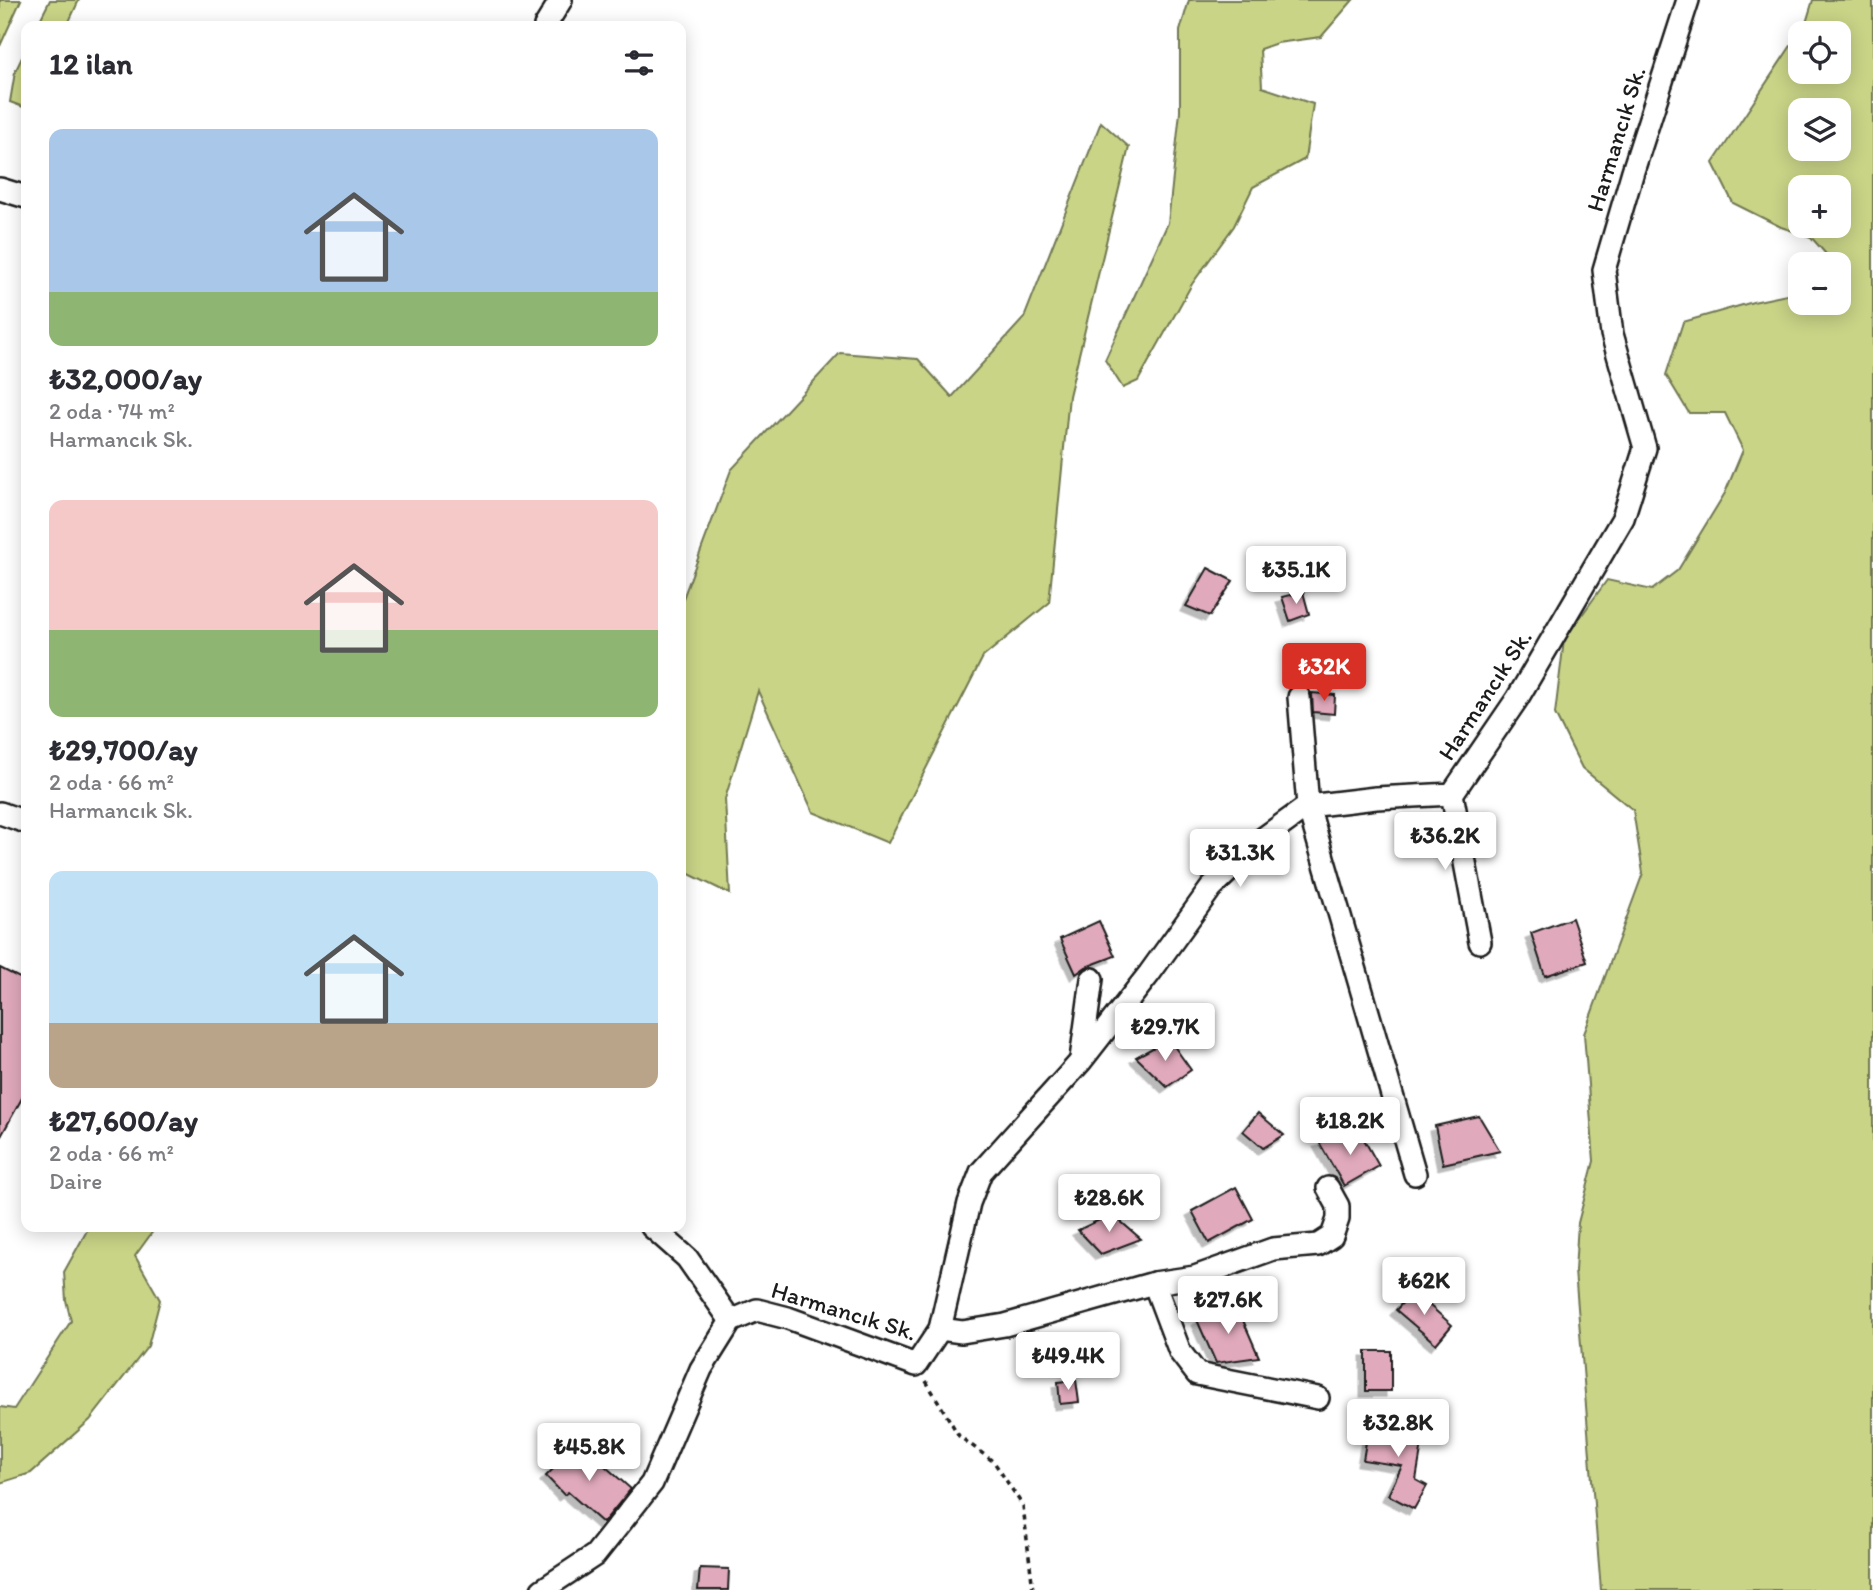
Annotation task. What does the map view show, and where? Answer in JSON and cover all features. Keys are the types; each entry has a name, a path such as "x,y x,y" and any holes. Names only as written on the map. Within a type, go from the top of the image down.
{"street":[{"path":"547,21 561,0"},
{"name":"Harmancık Sk.","path":"731,1321 757,1310 788,1318 916,1365 940,1329 970,1203 981,1172 1081,1061 1149,974 1210,888 1261,840 1308,806 1376,798 1452,794 1517,699 1623,517 1645,448 1612,334 1604,270 1688,0"},
{"path":"0,188 21,195"},
{"path":"1299,697 1308,806 1415,1174"},
{"path":"1452,794 1480,942"},
{"path":"0,813 21,820"},
{"path":"1081,1061 1092,979"},
{"path":"940,1329 962,1332 1005,1325 1154,1283 1195,1277 1273,1249 1318,1245 1332,1236 1338,1219 1338,1206 1328,1188"},
{"path":"542,1590 595,1555 652,1483 701,1369 731,1321 687,1258 658,1232"},
{"path":"1154,1283 1180,1352 1196,1374 1318,1398"}],"path":[{"path":"916,1365 959,1436 994,1462 1024,1506 1033,1590"}],"green space":[{"path":"0,0 21,0 0,46"},
{"path":"50,0 79,0 69,21 40,21"},
{"path":"1189,0 1353,0 1321,37 1277,43 1260,49 1262,87 1313,104 1305,159 1253,187 1234,226 1192,284 1138,381 1123,388 1105,360 1168,223 1180,112 1180,31"},
{"path":"1813,0 1873,0 1873,1590 1601,1590 1575,1271 1578,1223 1594,1161 1584,1034 1643,873 1633,810 1582,768 1555,714 1564,640 1607,580 1652,590 1678,570 1725,493 1743,450 1725,413 1689,413 1666,375 1683,322 1788,295 1788,315 1851,315 1851,252 1824,252 1812,238 1851,238 1851,175 1788,175 1788,229 1733,203 1713,163 1788,50 1788,84 1851,84 1851,21 1807,21"},
{"path":"21,59 21,106 10,102 15,72"},
{"path":"1101,122 1129,147 1069,396 1049,603 983,657 888,843 813,812 758,691 725,799 730,894 686,872 686,591 731,470 840,353 918,359 952,397 1024,318"},
{"path":"86,1232 152,1232 135,1256 160,1300 148,1346 90,1420 31,1473 0,1483 0,1407 14,1409 71,1321 64,1272"}],"building":[{"path":"1208,568 1233,581 1210,616 1186,606"},
{"path":"1303,592 1309,614 1290,621 1282,597"},
{"path":"1312,693 1335,695 1334,714 1313,712"},
{"path":"1572,918 1587,962 1545,976 1531,933"},
{"path":"1099,921 1115,956 1086,967 1076,974 1060,939"},
{"path":"0,968 21,978 21,1100 0,1138"},
{"path":"1169,1039 1191,1070 1167,1087 1136,1057"},
{"path":"1258,1113 1284,1135 1263,1148 1243,1131"},
{"path":"1479,1116 1500,1151 1443,1164 1435,1126"},
{"path":"1361,1134 1379,1166 1344,1186 1319,1142"},
{"path":"1236,1187 1253,1219 1209,1243 1192,1211"},
{"path":"1112,1214 1141,1239 1101,1254 1078,1230"},
{"path":"1413,1291 1452,1325 1436,1344 1396,1310"},
{"path":"1236,1304 1259,1357 1216,1363 1197,1320"},
{"path":"1366,1351 1391,1351 1391,1391 1366,1391"},
{"path":"1076,1380 1079,1402 1060,1404 1058,1382"},
{"path":"1369,1424 1424,1432 1416,1480 1427,1486 1414,1509 1388,1495 1402,1466 1363,1460"},
{"path":"579,1443 631,1489 603,1523 568,1492 564,1495 546,1476"},
{"path":"700,1568 729,1569 728,1590 698,1590"}]}
